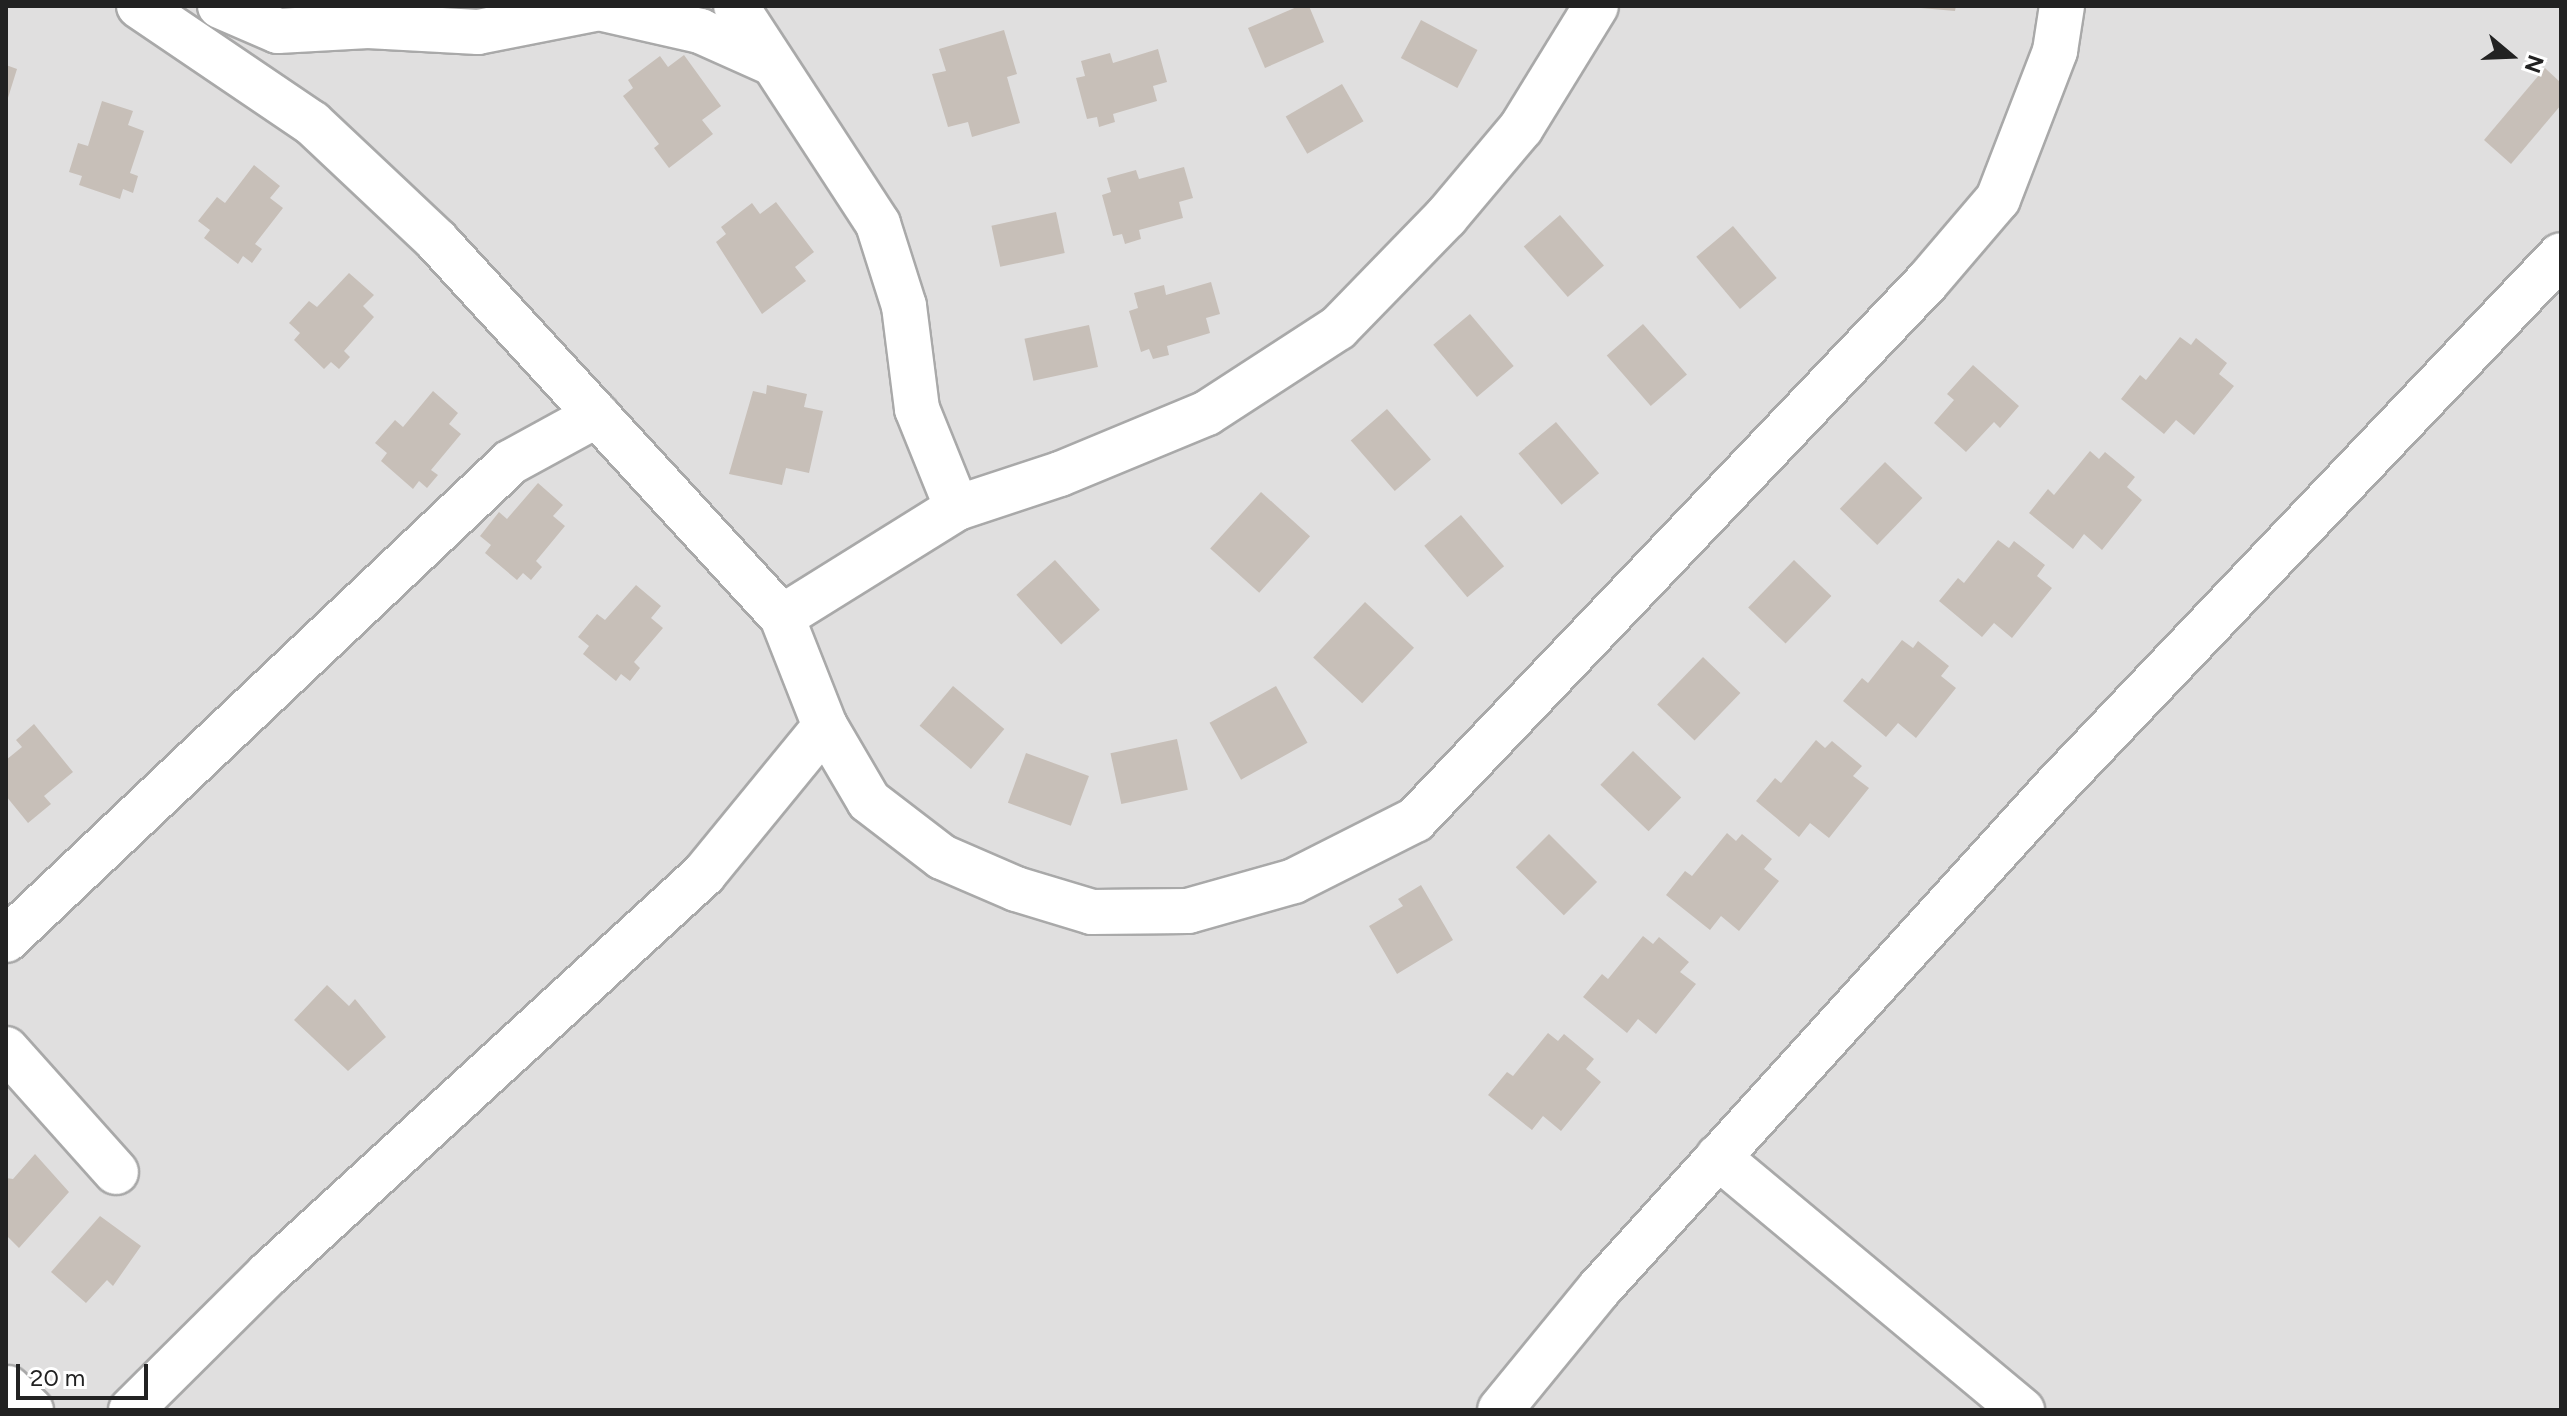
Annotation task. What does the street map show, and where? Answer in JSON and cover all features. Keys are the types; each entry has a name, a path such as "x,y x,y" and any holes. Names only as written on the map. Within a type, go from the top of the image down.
{"street":[{"path":"139,6 312,123 437,241 597,415 782,617 825,726 869,801 942,857 1016,889 1092,912 1188,911 1294,881 1415,820 1927,282 1998,199 2055,51 2062,6"},
{"path":"220,6 278,31 368,26 478,32 599,8 700,31 772,63"},
{"path":"736,6 878,224 904,306 917,409 957,508"},
{"path":"782,617 957,508 1060,474 1207,413 1338,328 1446,217 1521,128 1596,6"},
{"path":"1500,1410 1599,1289 2057,785 2561,255"},
{"path":"6,940 511,462 597,415"},
{"path":"131,1410 268,1274 704,874 825,726"},
{"path":"6,1049 116,1172"},
{"path":"1718,1157 2022,1410"}],"shaded area":[{"path":"6,6 2561,6 2561,1410 6,1410"}],"building":[{"path":"1299,6 1309,6 1324,42 1265,68 1248,28"},
{"path":"1898,6 1956,6 1955,11"},
{"path":"1421,20 1478,50 1457,88 1401,58"},
{"path":"1004,30 1017,74 1007,77 1020,123 972,137 968,122 948,127 932,74 946,71 939,49"},
{"path":"1158,49 1167,82 1153,86 1157,101 1113,114 1115,122 1099,127 1097,117 1087,119 1076,78 1085,76 1081,61 1110,53 1113,63"},
{"path":"684,55 721,106 702,120 713,134 669,168 654,148 659,144 623,96 633,88 628,80 660,56 668,67"},
{"path":"6,65 17,69 7,101 6,101"},
{"path":"2545,68 2561,83 2561,105 2511,164 2484,140"},
{"path":"1342,84 1364,121 1307,154 1286,116"},
{"path":"102,101 133,111 128,125 144,131 130,173 138,176 133,193 123,189 120,199 79,185 82,176 69,172 78,143 88,146"},
{"path":"254,165 280,186 270,198 283,208 255,244 262,249 252,263 243,256 238,264 204,238 210,230 198,221 217,197 225,203"},
{"path":"1184,167 1193,198 1179,202 1183,218 1139,230 1141,239 1125,244 1122,234 1113,236 1102,195 1111,192 1107,178 1136,170 1139,179"},
{"path":"776,202 814,252 795,267 806,281 762,314 716,242 726,234 721,227 752,203 760,214"},
{"path":"1056,212 1065,253 1000,267 991,226"},
{"path":"1560,215 1604,266 1568,297 1524,246"},
{"path":"1733,226 1777,278 1740,309 1696,257"},
{"path":"349,273 374,295 363,306 374,317 344,351 350,357 339,369 331,362 324,369 294,340 300,333 289,323 309,301 317,307"},
{"path":"1211,282 1220,314 1206,318 1210,333 1167,346 1169,355 1153,359 1149,349 1141,352 1129,311 1138,308 1134,293 1164,285 1166,295"},
{"path":"1470,314 1514,366 1477,397 1433,345"},
{"path":"1643,324 1687,375 1651,406 1607,355"},
{"path":"1089,325 1098,367 1033,381 1024,339"},
{"path":"2180,337 2191,345 2196,338 2227,363 2219,374 2234,386 2194,435 2176,420 2164,434 2121,399 2140,375 2146,380"},
{"path":"1973,365 2019,406 2000,428 1994,422 1966,452 1934,423 1954,400 1947,394"},
{"path":"767,385 807,394 804,407 823,411 809,473 786,468 782,485 729,474 753,391 766,394"},
{"path":"433,391 458,413 449,424 461,434 431,470 438,475 427,488 419,481 413,489 381,461 387,453 375,443 395,420 403,427"},
{"path":"1387,409 1431,460 1395,491 1351,440"},
{"path":"1556,422 1599,473 1562,505 1518,453"},
{"path":"2090,451 2099,459 2105,452 2135,477 2127,487 2142,500 2102,550 2084,534 2073,549 2029,513 2048,489 2054,495"},
{"path":"1885,462 1922,498 1877,545 1840,509"},
{"path":"538,483 563,505 553,516 565,526 536,561 542,567 531,580 523,573 517,580 485,553 491,545 480,536 499,512 507,519"},
{"path":"1261,492 1310,536 1259,593 1210,548"},
{"path":"1461,515 1504,566 1467,597 1424,546"},
{"path":"1998,540 2009,548 2014,541 2045,565 2037,576 2052,588 2012,638 1994,623 1982,637 1939,601 1958,578 1964,583"},
{"path":"1055,560 1100,610 1061,645 1016,595"},
{"path":"1794,560 1831,596 1786,644 1748,607"},
{"path":"636,585 661,606 651,618 663,628 634,662 640,668 630,681 621,674 616,681 583,654 589,646 578,637 597,614 605,620"},
{"path":"1365,602 1414,648 1362,703 1313,658"},
{"path":"1902,640 1913,648 1918,641 1949,666 1941,676 1956,688 1916,738 1898,723 1886,737 1843,701 1862,678 1868,683"},
{"path":"1703,657 1740,693 1695,741 1657,704"},
{"path":"953,686 1004,729 971,769 920,726"},
{"path":"1276,686 1308,743 1241,780 1210,723"},
{"path":"34,724 73,772 44,796 51,804 28,823 6,796 6,760 22,747 16,740"},
{"path":"1177,739 1188,790 1121,804 1110,753"},
{"path":"1816,740 1825,748 1832,741 1862,766 1853,776 1869,788 1829,838 1810,823 1799,837 1756,801 1775,778 1781,783"},
{"path":"1633,751 1681,798 1649,831 1600,785"},
{"path":"1026,753 1089,776 1071,826 1008,803"},
{"path":"1727,833 1736,841 1742,834 1772,859 1764,869 1779,881 1739,931 1721,916 1710,930 1666,895 1685,871 1692,876"},
{"path":"1549,834 1597,882 1564,915 1516,867"},
{"path":"1421,885 1453,940 1397,974 1369,926 1403,906 1398,899"},
{"path":"1643,936 1653,944 1659,937 1689,962 1680,972 1696,984 1656,1034 1638,1019 1627,1033 1583,997 1602,974 1608,979"},
{"path":"327,985 349,1006 355,999 386,1037 348,1071 294,1020"},
{"path":"1548,1033 1558,1041 1564,1034 1594,1059 1586,1069 1601,1082 1561,1131 1543,1116 1532,1130 1488,1095 1507,1072 1513,1076"},
{"path":"35,1154 69,1192 19,1248 6,1235 6,1178 13,1179"},
{"path":"100,1216 141,1246 113,1286 107,1280 86,1303 51,1272"}]}
